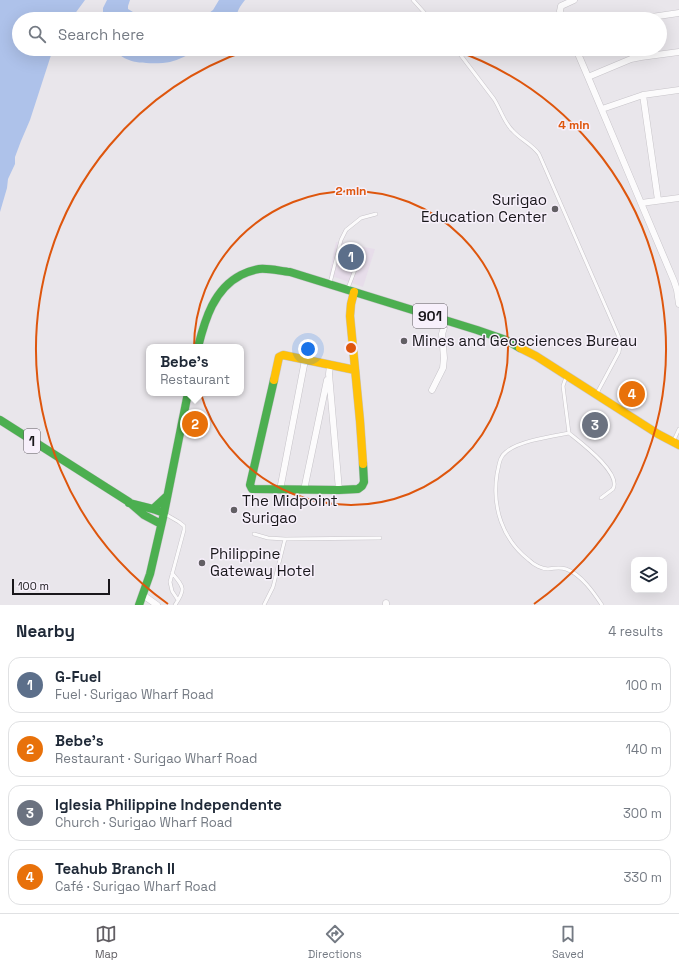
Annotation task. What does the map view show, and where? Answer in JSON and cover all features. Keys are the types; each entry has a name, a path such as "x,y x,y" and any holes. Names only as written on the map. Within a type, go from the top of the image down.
{"main road":[{"name":"901","path":"199,344 212,304 225,287 241,275 250,271 260,269 279,270 301,275 506,340 566,375 676,444"},
{"path":"351,291 350,316 360,421 364,482 362,486 358,489 339,490 254,490 251,488 250,485 278,358 283,355 355,370"},
{"path":"139,605 150,574 187,396"},
{"name":"1","path":"0,420 129,502 164,513"},
{"path":"153,509 167,496"},
{"name":"1","path":"129,502 142,516 161,524"},
{"path":"149,519 157,540"}],"street":[{"path":"560,12 561,6 574,0"},
{"path":"667,15 679,13"},
{"path":"667,54 679,52"},
{"path":"579,56 674,281 679,304"},
{"path":"588,77 631,59 649,56"},
{"path":"602,109 651,93 679,90"},
{"path":"643,95 658,200"},
{"path":"641,203 679,198"},
{"path":"432,390 443,368 444,358 442,334 446,321"},
{"path":"280,490 305,360"},
{"path":"304,490 330,365"},
{"path":"329,374 339,490"},
{"path":"143,595 157,605"}],"lane":[{"path":"413,0 424,12"},
{"path":"461,56 494,99 507,125 512,131 532,146 539,154 620,340 619,352 596,394"},
{"path":"330,284 341,240 346,230 361,218 376,214"},
{"path":"338,251 346,253"},
{"path":"351,291 356,260"},
{"path":"566,375 563,386 569,433 600,460 610,473 614,483 614,487 601,498"},
{"path":"676,444 679,429"},
{"path":"569,433 521,444 512,448 502,456 499,462 495,489 497,512 504,532 529,561 546,569 565,568 573,572 585,583 602,605"},
{"path":"164,513 184,526 170,585 178,600"},
{"path":"254,534 268,538 285,539 380,538"},
{"path":"264,605 272,587 285,539"},
{"path":"172,572 183,589 175,605"}],"shaded area":[{"path":"336,242 375,249 363,287 329,275"}],"water":[{"path":"0,0 85,0 76,12 12,12 12,56 51,56 30,120 15,157 15,164 8,179 0,212"},
{"path":"107,0 130,0 128,9 133,12 103,12 103,8"},
{"path":"219,0 245,0 238,12 210,12"},
{"path":"122,56 185,56 166,63 143,63"}],"traffic: fast":[{"path":"199,344 212,306 224,288 241,275 259,269 271,269 290,272 477,330 506,340 520,348"},
{"path":"274,380 250,485 252,489 358,489 364,482 363,464"},
{"path":"164,513 187,396"},
{"path":"0,420 129,502 144,515 161,524"},
{"path":"153,509 167,496"},
{"path":"129,503 164,513 150,574 139,605"}],"traffic: slow":[{"path":"354,292 350,316 363,464"},
{"path":"520,348 536,356 658,434 679,445"},
{"path":"274,380 279,357 283,355 355,370"}],"place":[{"name":"Surigao Education Center","path":"555,209"},
{"name":"G-Fuel","path":"351,257"},
{"name":"Mines and Geosciences Bureau","path":"404,341"},
{"name":"Teahub Branch II","path":"632,394"},
{"name":"Bebe's","path":"195,424"},
{"name":"Iglesia Philippine Independente","path":"595,425"},
{"name":"The Midpoint Surigao","path":"234,510"},
{"name":"Philippine Gateway Hotel","path":"202,563"}]}
